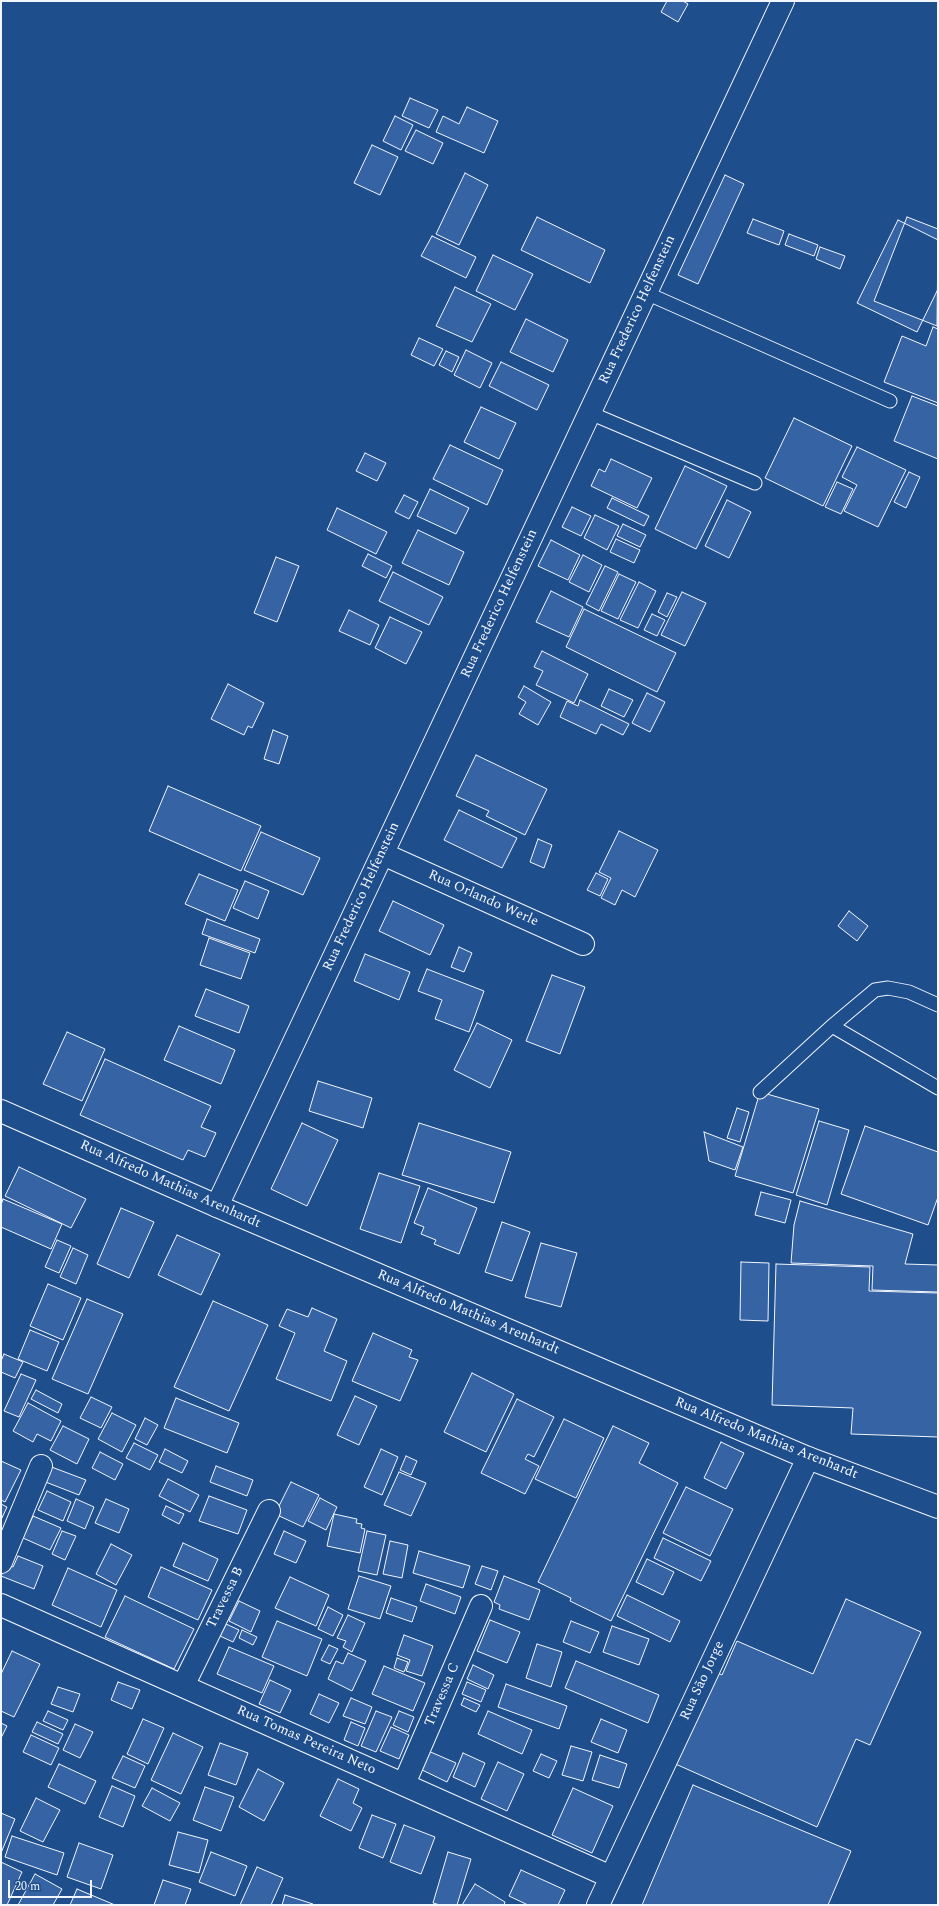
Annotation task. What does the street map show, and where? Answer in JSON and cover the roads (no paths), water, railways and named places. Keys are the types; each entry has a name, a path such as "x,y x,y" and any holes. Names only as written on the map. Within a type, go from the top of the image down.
{"street":[{"name":"Rua Frederico Helfenstein","path":"217,1206 783,1"},
{"name":"Rua Orlando Werle","path":"383,854 583,944"},
{"name":"Rua Alfredo Mathias Arenhardt","path":"1,1111 217,1206 808,1458 938,1507"},
{"name":"Rua São Jorge","path":"598,1905 808,1458"},
{"path":"1,1562 41,1466"},
{"name":"Travessa B","path":"183,1686 269,1511"},
{"name":"Rua Tomas Pereira Neto","path":"1,1606 611,1877"},
{"name":"Travessa C","path":"404,1784 481,1606"}],"lane":[{"path":"646,293 890,401"},
{"path":"590,412 755,483"},
{"path":"760,1092 832,1026 875,990 888,988 909,992 938,1004"},
{"path":"832,1026 938,1088"}]}
